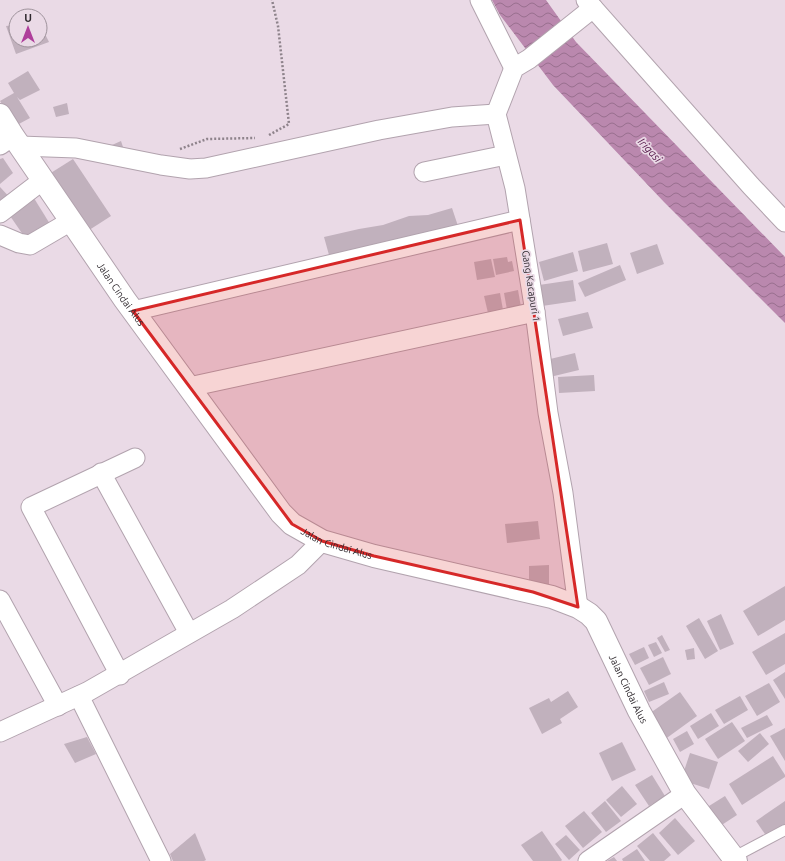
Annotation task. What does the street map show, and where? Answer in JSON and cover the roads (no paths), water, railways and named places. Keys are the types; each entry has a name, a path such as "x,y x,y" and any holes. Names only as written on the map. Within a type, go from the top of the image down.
{"street":[{"path":"480,0 522,64"},
{"path":"11,142 76,148 160,166 190,169 206,168 380,130 452,117 496,114 522,64 587,9 785,222"},
{"name":"Gang Kacapuri 1","path":"496,114 515,188 535,312 548,413 563,493 578,608"},
{"name":"Jalan Cindai Alus","path":"0,115 11,142 43,180 133,311 282,513 292,524 322,541 374,556 552,597 589,614 596,621 639,711 685,794 735,859"},
{"path":"424,172 506,155"},
{"path":"0,213 43,180"},
{"path":"133,311 520,220"},
{"path":"0,235 19,243 30,244 71,221"},
{"path":"189,387 535,312"},
{"path":"120,675 31,507 135,458"},
{"path":"101,473 189,633"},
{"path":"0,732 58,706 120,675 232,609 298,565 322,541"},
{"path":"0,600 58,706"},
{"path":"79,696 161,861"},
{"path":"588,861 685,794"}],"lane":[{"path":"735,859 785,830"}],"water":[{"name":"Irigasi","path":"492,0 546,0 576,42 785,257 785,323 664,202 553,85 500,15"}]}
